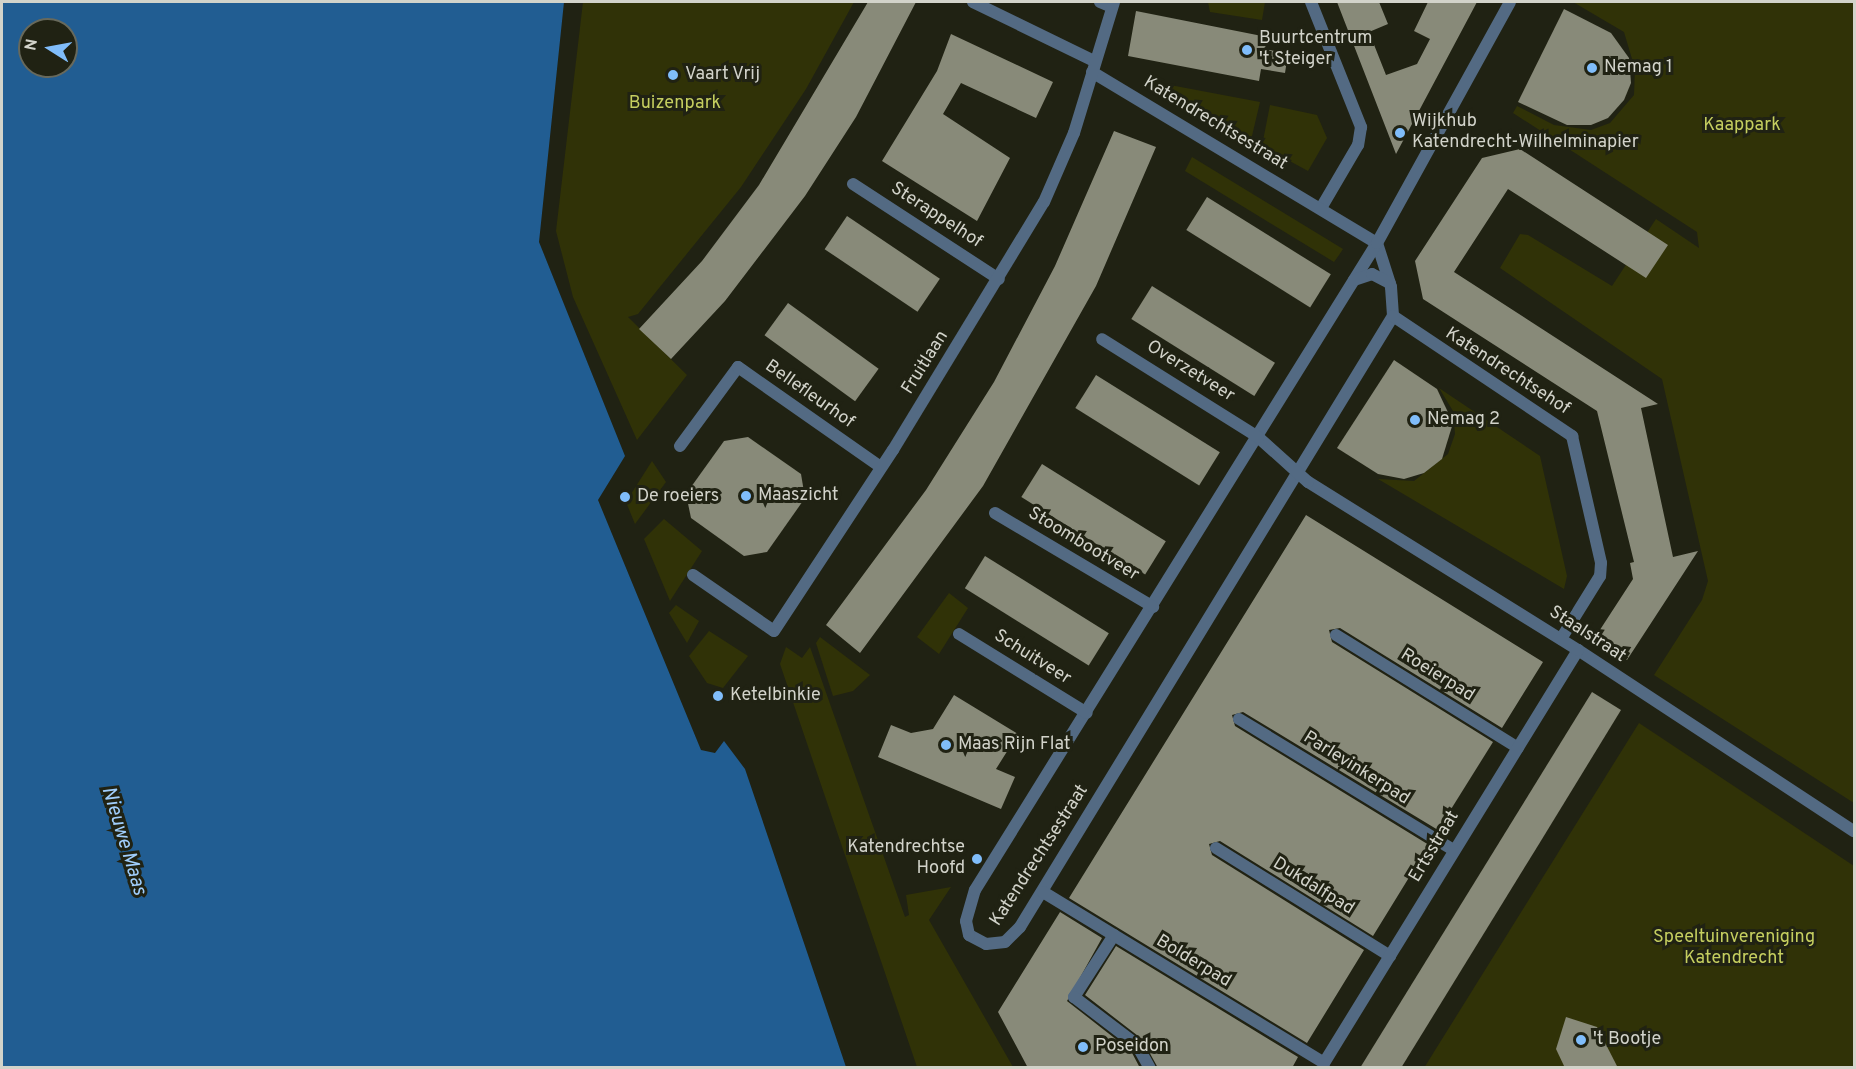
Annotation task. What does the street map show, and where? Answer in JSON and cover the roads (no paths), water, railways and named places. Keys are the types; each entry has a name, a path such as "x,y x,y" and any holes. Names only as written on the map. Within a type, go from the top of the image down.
{"street":[{"name":"Katendrechtsestraat","path":"974,2 1093,66 1377,243 1153,607 975,890 965,912 969,935 986,945 1005,942 1042,892 1393,316"},
{"name":"Fruitlaan","path":"693,575 774,631 881,467 999,279 1064,159 1113,4 1100,2"},
{"path":"1311,2 1361,128 1358,145 1321,208"},
{"path":"1393,316 1391,287 1377,243 1467,89 1510,2"},
{"name":"Sterappelhof","path":"853,184 999,279"},
{"path":"1354,280 1372,274 1385,278 1391,287"},
{"name":"Katendrechtsehof","path":"1393,316 1572,435 1601,563 1600,576 1561,639"},
{"name":"Overzetveer","path":"1102,339 1258,437"},
{"name":"Bellefleurhof","path":"680,446 738,367 881,467"},
{"path":"1258,437 1297,474"},
{"name":"Staalstraat","path":"1297,474 1561,639 1854,831"},
{"name":"Stoombootveer","path":"995,513 1153,607"},
{"name":"Schuitveer","path":"959,634 1087,713"},
{"name":"Roeierpad","path":"1336,635 1518,748"},
{"name":"Ertsstraat","path":"1324,1065 1578,650"},
{"name":"Parlevinkerpad","path":"1239,719 1454,850"},
{"name":"Dukdalfpad","path":"1216,848 1390,956"},
{"name":"Bolderpad","path":"1042,892 1324,1065"},
{"path":"1114,935 1074,997 1137,1045 1150,1068"}],"water":[{"name":"Nieuwe Maas","path":"2,2 564,2 539,242 625,456 598,500 701,750 715,753 724,741 745,769 846,1067 2,1067"}],"place":[{"name":"Buurtcentrum 't Steiger","path":"1247,50"},
{"name":"Nemag 1","path":"1592,68"},
{"name":"Vaart Vrij","path":"673,75"},
{"name":"Wijkhub Katendrecht-Wilhelminapier","path":"1400,133"},
{"name":"Nemag 2","path":"1415,420"},
{"name":"Maaszicht","path":"746,496"},
{"name":"De roeiers","path":"625,497"},
{"name":"Ketelbinkie","path":"718,696"},
{"name":"Maas Rijn Flat","path":"946,745"},
{"name":"Katendrechtse Hoofd","path":"977,859"},
{"name":"'t Bootje","path":"1581,1040"},
{"name":"Poseidon","path":"1083,1047"}],"park label":[{"name":"Buizenpark","path":"675,104"},
{"name":"Kaappark","path":"1742,126"},
{"name":"Speeltuinvereniging Katendrecht","path":"1734,949"}]}
